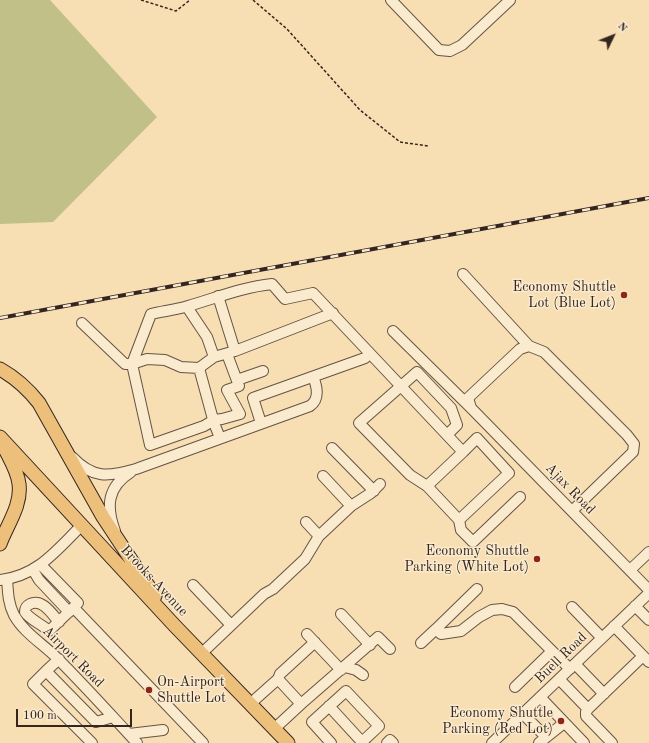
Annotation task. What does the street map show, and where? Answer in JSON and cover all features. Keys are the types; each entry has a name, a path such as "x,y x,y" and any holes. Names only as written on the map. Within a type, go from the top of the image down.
{"main road":[{"path":"0,369 14,378 30,392 46,415 94,503 175,626"},
{"name":"Brooks Avenue","path":"0,437 201,654 288,743"},
{"path":"0,440 13,464 19,484 15,509 0,544"}],"street":[{"path":"391,0 439,50 450,51 462,45 510,0"},
{"path":"464,274 529,346 544,352 627,435 634,444 633,452 572,511"},
{"path":"218,296 239,386 228,390 240,414 214,420 204,426 150,445 132,364 151,314 187,307 218,296 272,284 285,299 314,293 463,452"},
{"path":"187,307 207,337 214,357"},
{"path":"82,323 125,364 132,364 147,359 165,360 181,367 199,368 214,357 231,352 333,313"},
{"name":"Ajax Road","path":"392,331 471,408 649,590"},
{"path":"471,408 468,398 520,349 529,346"},
{"path":"261,423 253,398 365,358"},
{"path":"199,368 220,438"},
{"path":"237,380 263,371"},
{"path":"447,435 457,425 451,408 417,372 359,423 410,475 426,486 459,520 461,530 473,542 520,497"},
{"path":"61,443 78,463 93,473 114,475 136,469 307,407 313,404 317,394 314,377"},
{"path":"483,444 495,433"},
{"path":"426,486 477,438 509,473"},
{"path":"201,654 264,594 274,589 303,562 319,536 351,506 377,488 332,448"},
{"path":"459,520 522,460"},
{"path":"123,547 112,522 110,500 117,484 125,476 136,469"},
{"path":"323,476 351,506"},
{"path":"306,522 319,536"},
{"path":"4,579 16,578 37,568 82,526"},
{"path":"276,578 305,550 311,549"},
{"path":"630,570 649,552"},
{"path":"37,568 203,743"},
{"name":"Airport Road","path":"4,579 9,604 15,616 22,625 58,659 137,743"},
{"path":"193,585 231,625"},
{"path":"421,643 477,589"},
{"name":"Buell Road","path":"492,743 649,593"},
{"path":"635,606 649,620"},
{"path":"572,607 602,638"},
{"path":"59,622 74,608"},
{"path":"436,629 441,634 461,631 478,617 492,610 502,609 513,612 552,650 604,694"},
{"path":"341,614 370,645"},
{"path":"612,743 586,716 586,712 604,694 646,659 614,626"},
{"path":"307,634 343,669 356,670 363,675"},
{"path":"274,729 378,637 390,649"},
{"path":"250,704 278,679 280,674 315,642"},
{"path":"515,687 552,650"},
{"path":"58,659 33,684 92,743"},
{"path":"46,671 96,722"},
{"path":"278,679 301,704"},
{"path":"559,679 588,709"},
{"path":"329,706 361,742 379,726 346,691 329,706 312,722 331,743"},
{"path":"540,697 584,743"},
{"path":"523,714 542,740 564,723"},
{"path":"83,734 96,722 113,717"},
{"path":"129,734 163,730"},
{"path":"386,743 390,740 393,743"}],"path":[{"path":"141,0 176,11 190,0"},
{"path":"253,0 287,29 360,110 400,142 428,146"}],"shaded area":[{"path":"0,0 50,0 157,117 53,222 0,224"}],"railway":[{"path":"0,318 649,198"}],"place":[{"name":"Economy Shuttle Lot (Blue Lot)","path":"624,295"},
{"name":"Economy Shuttle Parking (White Lot)","path":"537,559"},
{"name":"On-Airport Shuttle Lot","path":"149,690"},
{"name":"Economy Shuttle Parking (Red Lot)","path":"561,721"}]}
